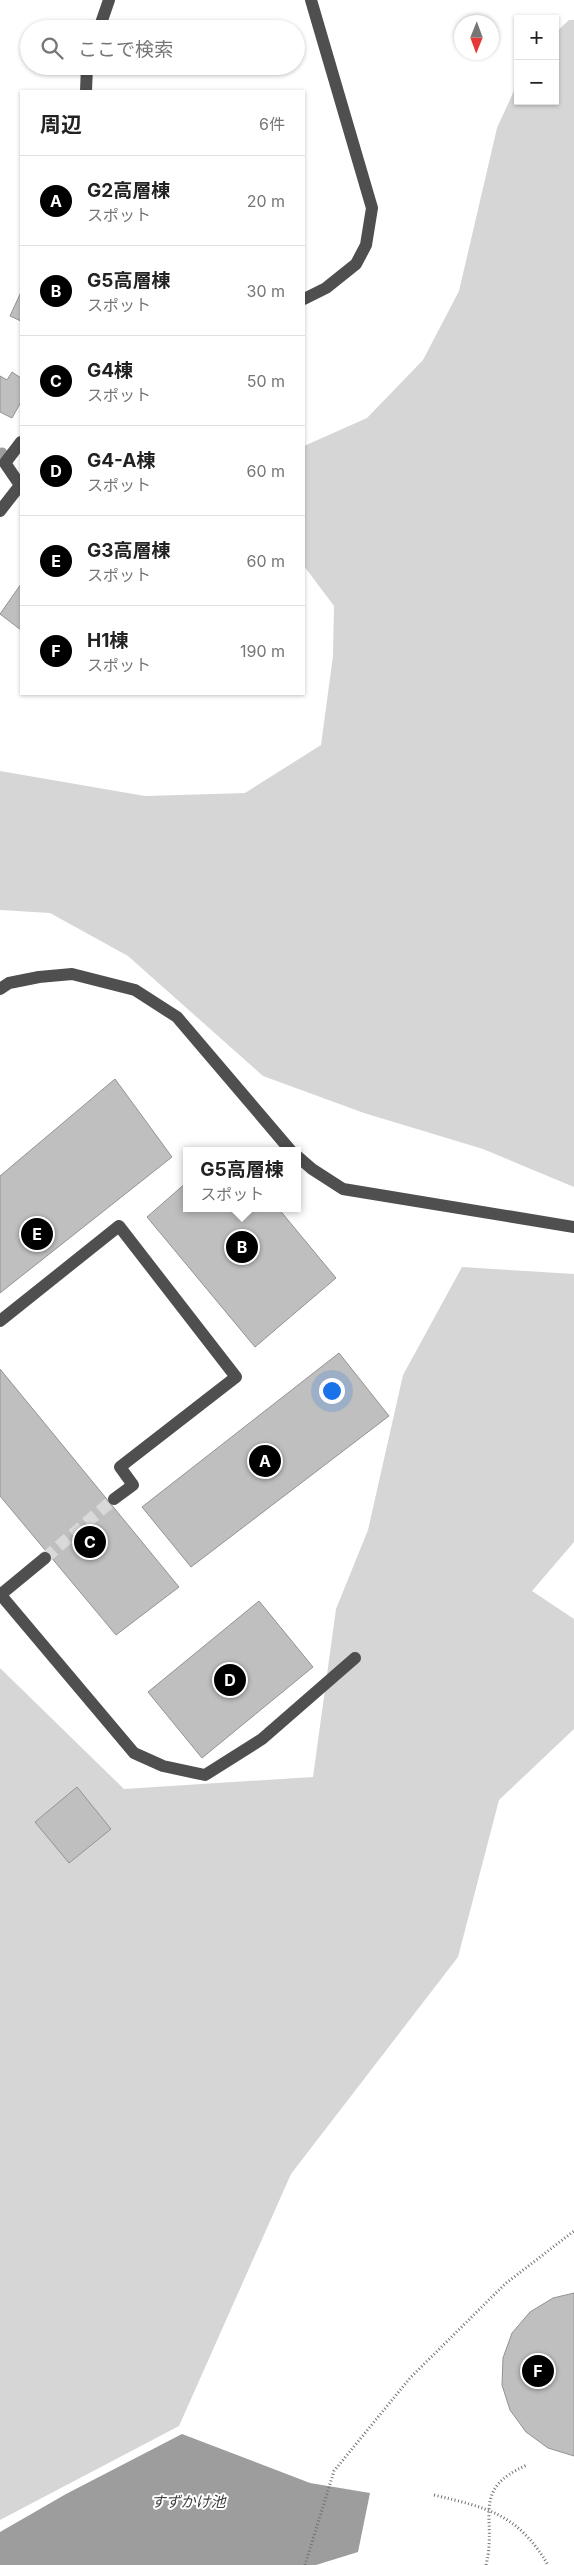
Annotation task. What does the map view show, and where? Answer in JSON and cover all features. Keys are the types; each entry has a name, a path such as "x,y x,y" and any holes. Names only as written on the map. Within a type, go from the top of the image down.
{"street":[{"path":"102,20 109,0"},
{"path":"305,298 326,288 356,264 366,245 372,208 310,0"},
{"path":"86,90 87,75"},
{"path":"20,443 5,463 20,484"},
{"path":"0,511 20,486"},
{"path":"0,989 9,983 39,977 72,974 135,990 177,1017 288,1147"},
{"path":"301,1159 312,1169 343,1188 574,1227"},
{"path":"0,1321 119,1226 236,1377 120,1467 133,1485 114,1499"},
{"path":"45,1558 0,1594 134,1753 164,1766 205,1775 262,1739 355,1658"}],"path":[{"path":"305,2565 334,2471 410,2378 505,2284 574,2231"},
{"path":"486,2565 488,2508 494,2489 500,2480 511,2472 528,2465"},
{"path":"434,2495 488,2508 523,2531 548,2565"}],"shaded area":[{"path":"569,20 574,20 574,1187 483,1149 364,1113 263,1076 128,956 50,913 0,910 0,771 145,796 245,793 321,745 333,656 334,606 305,567 305,446 367,418 423,360 459,291 497,128 514,91 514,105 559,105 559,29"},
{"path":"462,1267 574,1274 574,1542 532,1591 574,1619 574,1729 499,1800 458,1957 291,2174 179,2426 0,2520 0,1668 124,1789 313,1777 336,1609 368,1530 403,1375"}],"water":[{"name":"すずかけ池","path":"182,2434 310,2483 370,2493 358,2552 316,2565 0,2565 0,2532 66,2494"}],"building":[{"path":"20,294 20,321 10,316"},
{"path":"12,372 20,377 20,404 12,418 0,412 0,376 7,380"},
{"path":"20,585 20,629 0,614"},
{"path":"115,1079 172,1157 0,1293 0,1176"},
{"path":"183,1186 183,1212 281,1212 336,1278 255,1347 147,1217"},
{"path":"339,1353 389,1416 191,1567 142,1507"},
{"path":"0,1369 179,1587 116,1635 0,1496"},
{"path":"259,1601 313,1667 202,1758 148,1692"},
{"path":"77,1787 111,1829 69,1863 35,1822"},
{"path":"574,2293 574,2456 548,2448 526,2432 510,2410 502,2385 503,2358 512,2333 530,2312 553,2298"}],"waterway":[{"path":"0,459 2,453"}],"tunnel":[{"path":"45,1558 114,1499"}],"place":[{"name":"G3高層棟","path":"37,1234"},
{"name":"G5高層棟","path":"242,1247"},
{"name":"G2高層棟","path":"265,1461"},
{"name":"G4棟","path":"90,1542"},
{"name":"G4-A棟","path":"230,1680"},
{"name":"H1棟","path":"538,2371"}]}
